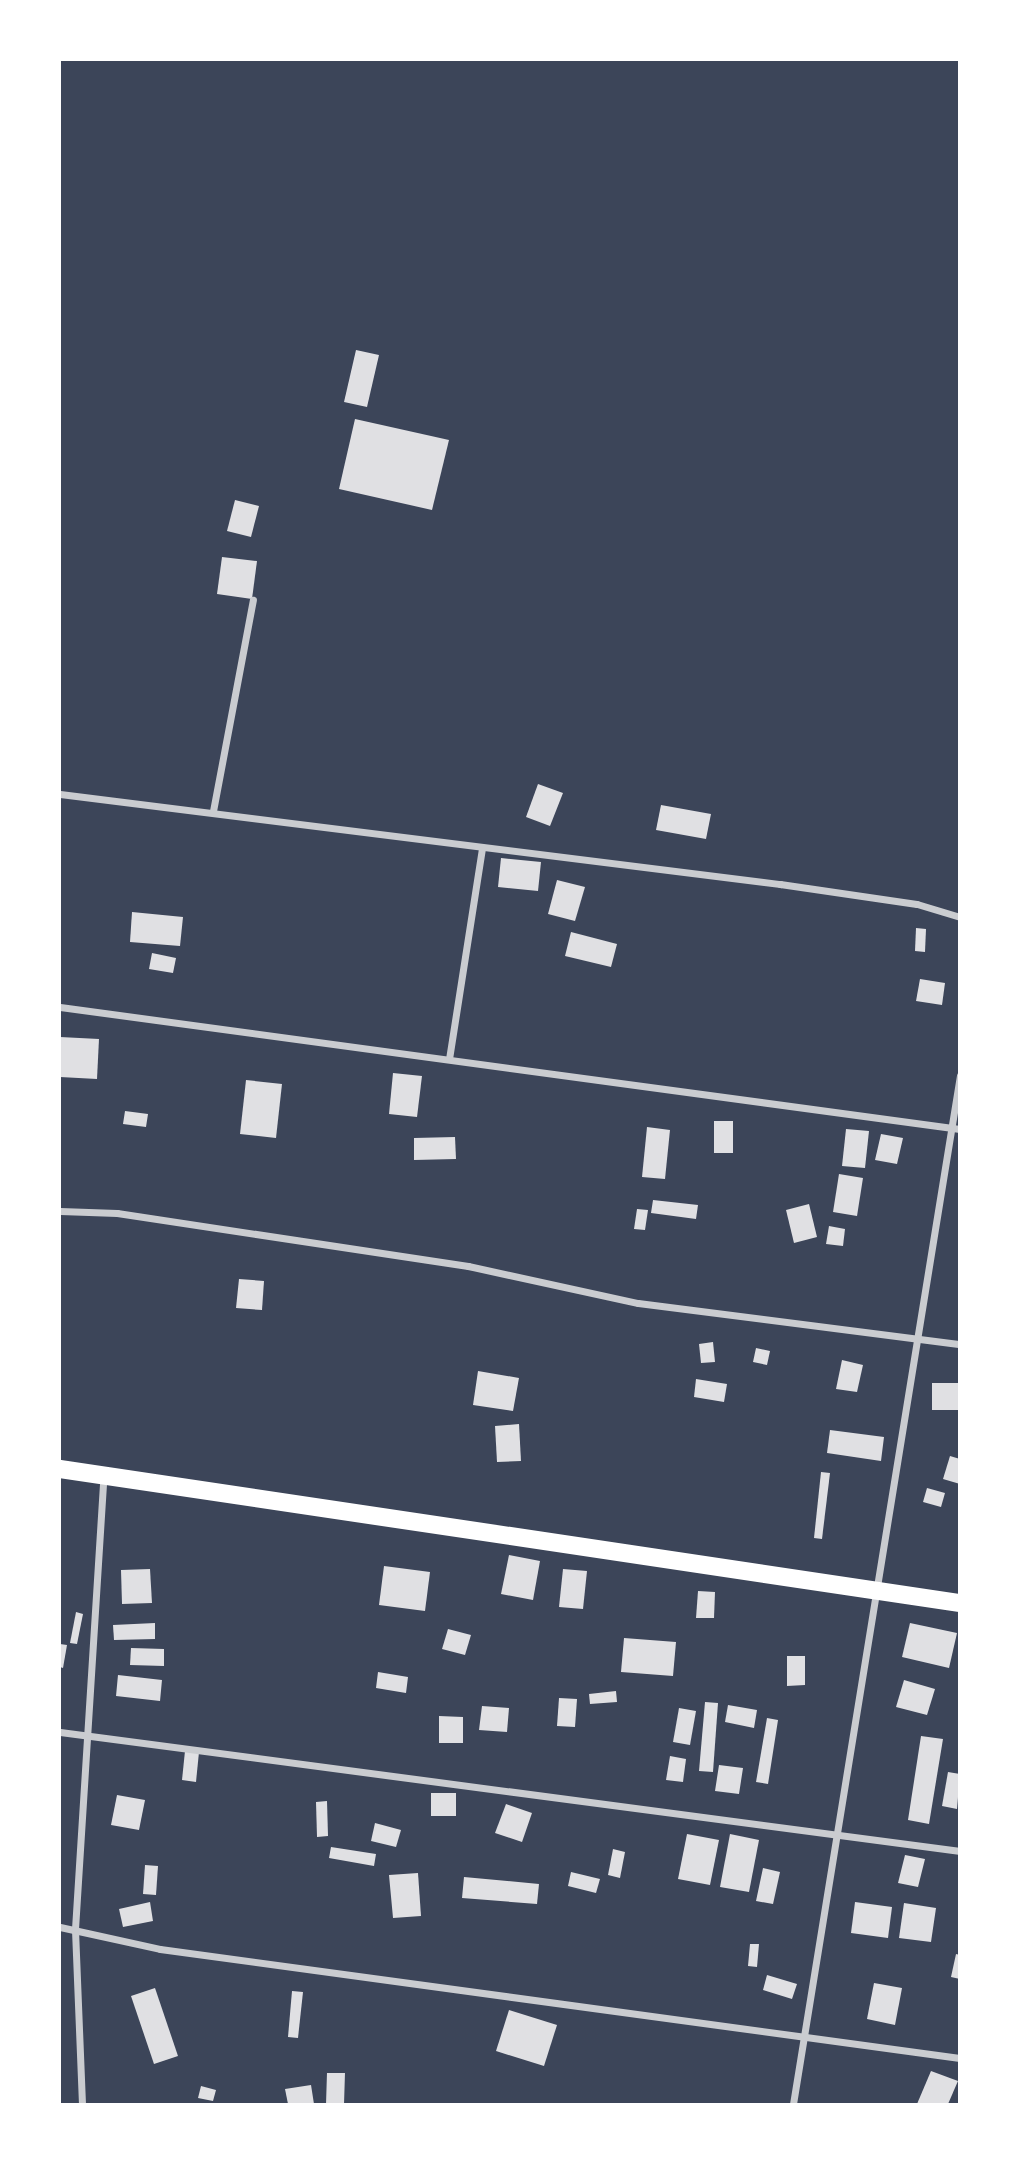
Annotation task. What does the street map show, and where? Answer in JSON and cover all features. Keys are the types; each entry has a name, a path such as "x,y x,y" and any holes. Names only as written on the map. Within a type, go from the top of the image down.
{"highway":[{"path":"60,1469 103,1478 960,1604"}],"street":[{"path":"213,811 253,600"},
{"path":"60,794 213,811 821,890 960,917"},
{"path":"449,1059 482,848"},
{"path":"60,1007 449,1059 947,1132 960,1129"},
{"path":"793,2105 801,2032 879,1592 913,1337 947,1132 960,1075"},
{"path":"60,1211 117,1213 468,1266 638,1303 960,1344"},
{"path":"82,2105 75,1929 83,1737 103,1478"},
{"path":"60,1732 960,1851"},
{"path":"60,1927 160,1949 801,2032 960,2058"}],"shaded area":[{"path":"60,60 959,60 959,2104 60,2104"}],"building":[{"path":"356,350 379,355 367,407 344,402"},
{"path":"355,419 449,440 432,510 339,489"},
{"path":"235,500 259,506 251,537 227,531"},
{"path":"222,557 257,561 252,599 217,594"},
{"path":"538,784 563,793 550,826 526,817"},
{"path":"661,805 711,814 706,839 656,830"},
{"path":"501,858 541,862 538,891 498,887"},
{"path":"557,880 585,887 575,921 548,914"},
{"path":"132,912 183,917 180,946 130,942"},
{"path":"916,928 926,929 925,952 915,951"},
{"path":"571,932 617,944 611,967 565,956"},
{"path":"152,953 176,958 173,973 149,969"},
{"path":"920,979 945,983 942,1005 916,1001"},
{"path":"60,1037 99,1039 97,1079 60,1077"},
{"path":"393,1073 422,1076 417,1117 389,1114"},
{"path":"246,1080 282,1084 276,1138 240,1134"},
{"path":"125,1111 148,1114 146,1127 123,1124"},
{"path":"714,1121 733,1121 733,1153 714,1153"},
{"path":"647,1127 670,1130 665,1179 642,1177"},
{"path":"846,1129 869,1131 865,1168 842,1166"},
{"path":"881,1134 903,1138 897,1164 875,1160"},
{"path":"455,1137 456,1159 414,1160 414,1138"},
{"path":"839,1174 863,1178 857,1216 833,1212"},
{"path":"653,1200 698,1205 696,1219 651,1213"},
{"path":"809,1204 817,1237 794,1243 786,1210"},
{"path":"637,1209 648,1210 645,1230 634,1229"},
{"path":"829,1226 845,1229 843,1246 826,1244"},
{"path":"239,1279 264,1281 262,1310 236,1308"},
{"path":"713,1342 715,1362 701,1363 699,1344"},
{"path":"756,1348 770,1351 767,1365 753,1362"},
{"path":"842,1360 863,1365 857,1392 836,1389"},
{"path":"478,1371 519,1378 513,1411 473,1405"},
{"path":"696,1379 727,1384 724,1402 694,1397"},
{"path":"932,1383 958,1383 958,1410 932,1410"},
{"path":"519,1424 521,1461 497,1462 495,1426"},
{"path":"830,1430 884,1437 881,1461 827,1453"},
{"path":"950,1456 960,1459 960,1484 943,1479"},
{"path":"821,1472 830,1473 822,1539 814,1538"},
{"path":"927,1488 945,1493 941,1507 923,1502"},
{"path":"509,1555 540,1561 533,1600 501,1594"},
{"path":"384,1566 430,1572 425,1611 379,1605"},
{"path":"150,1569 152,1603 122,1604 121,1570"},
{"path":"563,1569 587,1571 583,1609 559,1607"},
{"path":"698,1591 715,1592 714,1618 696,1618"},
{"path":"76,1612 83,1614 77,1644 70,1643"},
{"path":"155,1623 155,1639 114,1640 113,1625"},
{"path":"910,1623 957,1633 949,1668 902,1657"},
{"path":"448,1629 471,1635 465,1655 442,1649"},
{"path":"624,1638 676,1642 673,1676 621,1672"},
{"path":"60,1644 67,1645 63,1668 60,1667"},
{"path":"131,1648 164,1649 164,1666 130,1665"},
{"path":"787,1656 805,1656 805,1685 787,1686"},
{"path":"378,1672 408,1677 406,1693 376,1688"},
{"path":"118,1675 162,1680 160,1701 116,1696"},
{"path":"904,1680 935,1689 927,1715 896,1707"},
{"path":"616,1691 617,1702 590,1704 589,1694"},
{"path":"559,1698 577,1699 575,1727 557,1726"},
{"path":"705,1702 718,1703 713,1772 699,1771"},
{"path":"728,1705 757,1710 754,1728 725,1722"},
{"path":"482,1706 509,1708 507,1732 479,1730"},
{"path":"679,1708 696,1711 690,1745 673,1742"},
{"path":"439,1716 463,1717 463,1743 439,1743"},
{"path":"767,1718 778,1720 768,1784 756,1782"},
{"path":"921,1736 943,1739 929,1824 908,1820"},
{"path":"185,1751 199,1752 196,1782 182,1780"},
{"path":"670,1756 686,1759 683,1782 666,1780"},
{"path":"719,1765 743,1768 739,1794 715,1791"},
{"path":"948,1772 960,1774 957,1809 942,1806"},
{"path":"431,1793 456,1793 456,1816 431,1816"},
{"path":"117,1795 145,1800 139,1830 111,1825"},
{"path":"327,1801 328,1836 317,1837 316,1802"},
{"path":"506,1804 532,1813 522,1842 495,1833"},
{"path":"375,1823 401,1830 396,1847 371,1841"},
{"path":"687,1834 719,1840 710,1885 678,1879"},
{"path":"730,1834 759,1840 749,1892 720,1887"},
{"path":"331,1847 376,1854 374,1866 329,1858"},
{"path":"613,1849 625,1852 620,1878 608,1875"},
{"path":"905,1855 925,1859 918,1887 898,1883"},
{"path":"145,1865 158,1866 156,1895 143,1894"},
{"path":"763,1868 780,1872 773,1904 756,1901"},
{"path":"571,1872 600,1879 596,1893 568,1886"},
{"path":"418,1873 421,1916 393,1918 389,1875"},
{"path":"464,1877 539,1884 537,1904 462,1898"},
{"path":"150,1902 153,1921 123,1927 119,1909"},
{"path":"855,1902 892,1907 888,1938 851,1933"},
{"path":"904,1903 936,1908 931,1942 899,1938"},
{"path":"750,1944 759,1944 757,1967 748,1966"},
{"path":"956,1954 960,1955 960,1979 951,1977"},
{"path":"767,1975 797,1984 792,1999 763,1990"},
{"path":"874,1983 902,1988 895,2025 867,2019"},
{"path":"155,1988 178,2056 154,2064 131,1996"},
{"path":"292,1991 303,1992 298,2038 288,2037"},
{"path":"509,2010 557,2025 544,2066 496,2051"},
{"path":"931,2071 958,2081 948,2104 917,2104"},
{"path":"327,2073 345,2073 344,2104 326,2104"},
{"path":"311,2085 314,2104 288,2104 285,2089"},
{"path":"201,2086 216,2090 213,2101 198,2098"}]}
